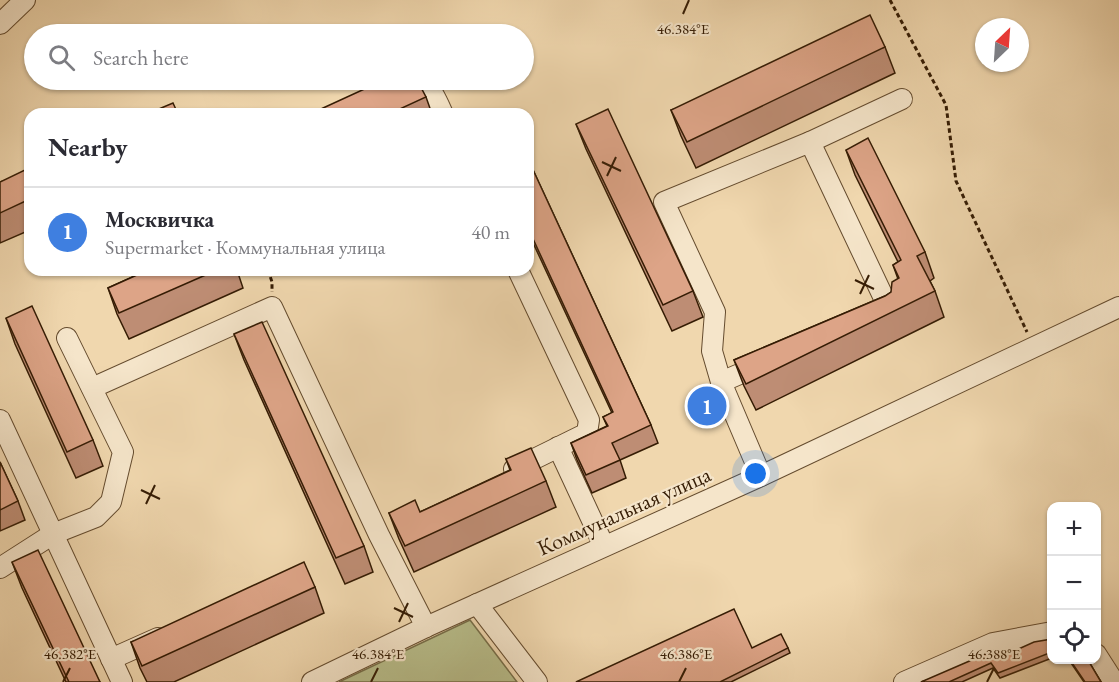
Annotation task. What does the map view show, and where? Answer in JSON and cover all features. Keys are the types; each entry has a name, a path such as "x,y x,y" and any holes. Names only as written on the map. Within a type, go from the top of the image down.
{"street":[{"path":"0,24 25,0"},
{"path":"373,93 381,90"},
{"path":"432,90 440,108"},
{"path":"761,476 721,382 712,351 715,312 664,202 810,142 902,99"},
{"path":"810,142 890,311 869,320"},
{"path":"495,478 587,433 590,420 521,276"},
{"path":"92,388 272,307 379,535 426,627"},
{"name":"Коммунальная улица","path":"312,682 426,627 761,476 1119,307"},
{"path":"0,568 53,534 96,517 111,502 123,452 67,338"},
{"path":"721,382 784,355"},
{"path":"0,420 122,682"},
{"path":"558,447 604,546"},
{"path":"379,535 400,525"},
{"path":"477,604 537,682"},
{"path":"111,659 174,630"},
{"path":"904,682 993,643 1047,633"},
{"path":"1101,662 1114,682"}],"path":[{"path":"890,0 946,105 956,181 1034,347"},
{"path":"270,276 272,307"}],"green space":[{"path":"470,620 517,682 339,682"}],"building":[{"path":"870,15 885,47 687,142 671,110"},
{"path":"362,90 422,90 426,97 402,108 323,108"},
{"path":"173,103 175,108 161,108"},
{"path":"608,109 693,291 663,305 576,124"},
{"path":"868,138 925,252 917,256 935,291 746,384 734,360 885,296 891,292 892,282 899,278 893,265 901,260 846,150"},
{"path":"24,170 24,202 0,213 0,182"},
{"path":"534,172 651,425 612,443 620,460 586,475 571,443 608,426 603,417 613,412 534,241"},
{"path":"135,276 203,276 119,313 108,288"},
{"path":"32,306 93,440 67,452 6,318"},
{"path":"262,322 364,546 336,558 234,334"},
{"path":"531,448 546,481 405,546 389,513 415,500 420,512 511,470 506,459"},
{"path":"0,462 18,501 0,510"},
{"path":"38,550 100,682 69,682 12,562"},
{"path":"304,562 315,587 142,666 131,642"},
{"path":"734,609 752,648 781,634 788,648 720,682 576,682"},
{"path":"1047,640 1047,654 998,673 991,663 949,682 921,682 995,650 1001,657 1034,642"},
{"path":"1073,664 1090,664 1101,682 1085,682"}],"place":[{"name":"Москвичка","path":"707,406"}]}
